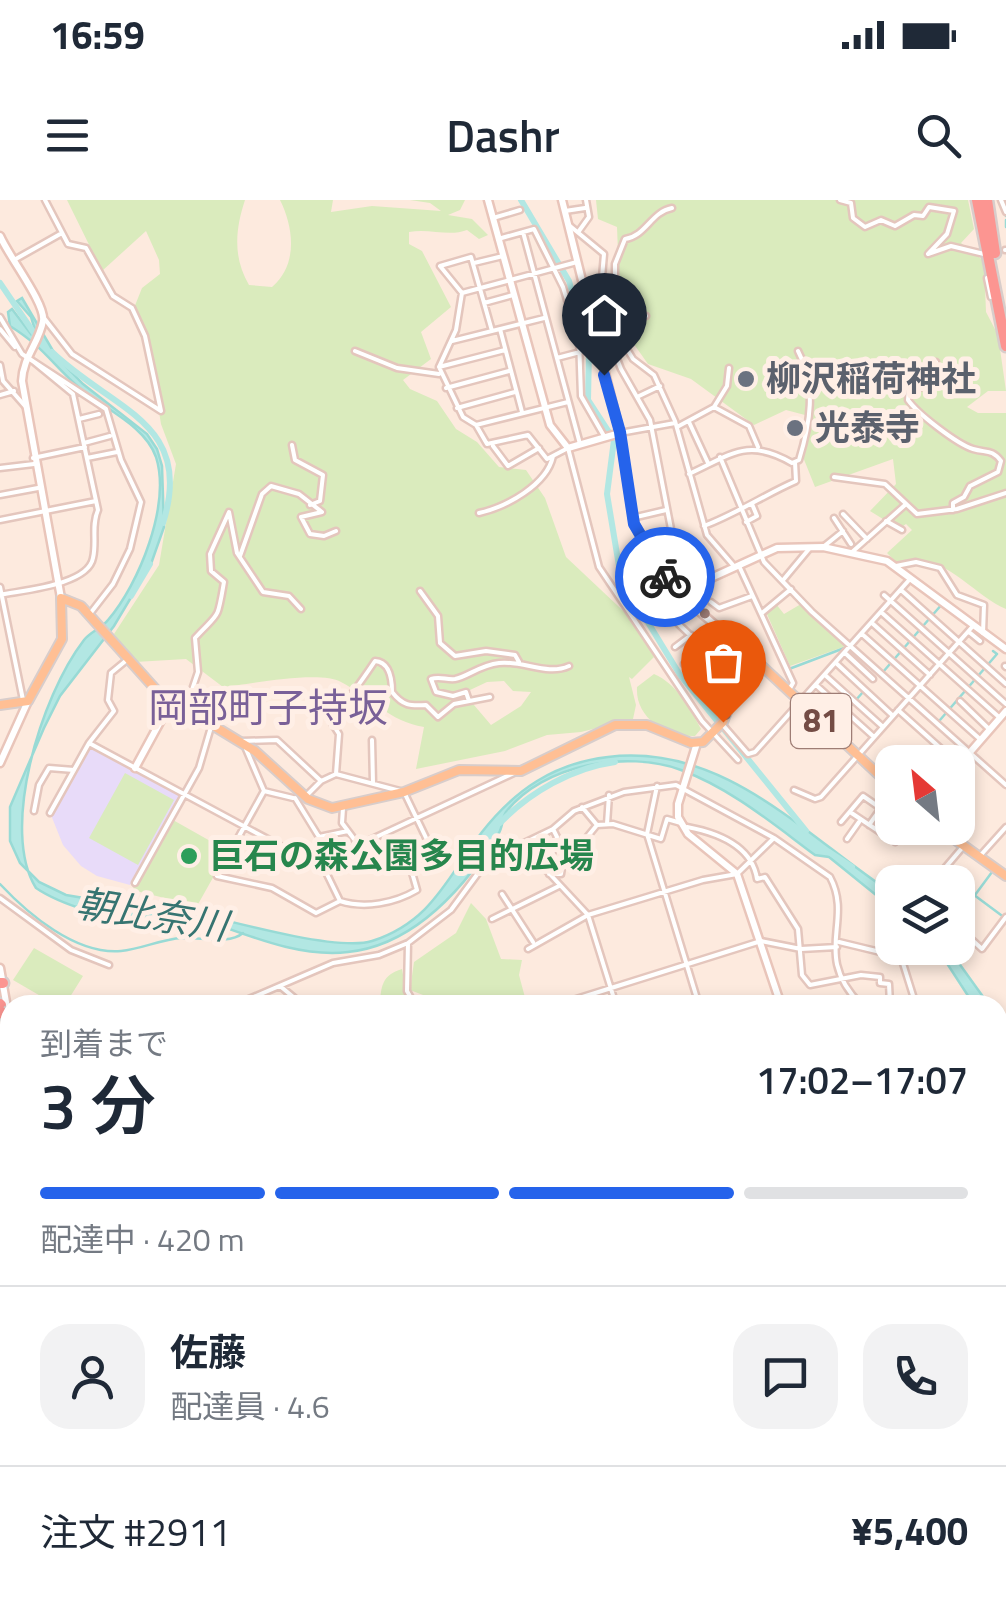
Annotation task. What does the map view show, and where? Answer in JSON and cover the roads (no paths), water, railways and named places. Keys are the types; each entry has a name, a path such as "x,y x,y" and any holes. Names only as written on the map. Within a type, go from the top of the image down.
{"highway":[{"path":"977,200 1006,346"},
{"path":"987,200 1006,319"}],"main road":[{"path":"488,200 553,430 568,448 618,433"},
{"path":"562,200 570,226 573,264 598,326 632,518 652,558 678,593 750,655 718,729 698,743 678,804 682,825 737,874 778,995"},
{"path":"0,236 11,262 36,294 43,321 22,381 33,461 61,598 62,639 26,701 0,763"},
{"path":"678,593 736,564 787,546 851,548 894,566 981,637 1006,648"},
{"path":"61,598 76,602 151,686 210,727 241,741 300,798 323,806 343,808 404,792 459,770 516,772 614,724 647,725 698,743"},
{"name":"81","path":"750,655 875,773"},
{"path":"135,768 172,700"},
{"path":"0,705 26,701"},
{"path":"975,745 1004,711"},
{"path":"961,845 1006,876"},
{"path":"0,968 1,983"}],"street":[{"path":"43,321 72,354 161,411 146,336 132,308 113,296 86,248 68,244 46,200"},
{"path":"579,231 588,219 586,200"},
{"path":"840,200 850,204 853,218 865,226 881,220 895,226 914,215 923,216 929,206 954,211 947,234 928,254 950,246 985,254"},
{"path":"1001,200 1006,212"},
{"path":"565,211 587,207"},
{"path":"616,306 619,297 615,268 626,239 636,237 657,213 672,208"},
{"path":"493,218 520,210"},
{"path":"570,226 601,249 598,326 652,428 677,560 690,586"},
{"path":"498,239 534,229 554,267 574,321 580,352 581,396 604,436"},
{"path":"523,232 580,444"},
{"path":"11,262 62,233"},
{"path":"474,263 503,256"},
{"path":"462,293 440,266 471,257 492,331"},
{"path":"462,293 573,264"},
{"path":"603,268 615,268"},
{"path":"987,278 992,298"},
{"path":"462,293 452,341 439,370 446,388 457,408 476,425 508,466 539,448"},
{"path":"600,293 619,297"},
{"path":"484,303 514,295"},
{"path":"598,306 616,306 639,318 646,316"},
{"path":"452,341 546,317"},
{"path":"0,318 28,356 104,406 118,452 141,499 140,521 113,584 90,616"},
{"path":"598,326 611,323 633,360 654,375 660,386 676,425 709,539 736,564 753,596 787,668 793,684 789,690"},
{"path":"500,329 522,412"},
{"path":"1,331 72,392 96,501 93,559 82,576 1,595"},
{"path":"356,350 396,368 439,370 506,350"},
{"path":"557,358 580,352"},
{"path":"704,526 752,504 776,486 796,481 795,462 801,456 811,408 810,386 798,352"},
{"path":"936,362 938,379 930,386 909,389 908,400 940,430 973,449 992,452 1001,461 998,472 970,486 964,497 953,503 953,510"},
{"path":"0,365 2,380 25,406"},
{"path":"618,433 689,422 714,408 728,386 730,368"},
{"path":"446,388 511,370"},
{"path":"637,397 660,386"},
{"path":"0,395 14,391"},
{"path":"457,408 516,392"},
{"path":"476,425 568,402"},
{"path":"714,408 750,426 759,449"},
{"path":"79,420 99,414"},
{"path":"689,422 708,464"},
{"path":"491,444 528,434 547,458 568,448 598,567 738,760"},
{"path":"0,468 110,436"},
{"path":"292,444 295,460 324,475 320,501 310,504"},
{"path":"689,474 720,458 759,449 795,462"},
{"path":"87,458 118,452"},
{"path":"478,513 528,491 546,475 553,456"},
{"path":"720,458 760,555 850,646 961,745"},
{"path":"834,477 884,484 917,514 953,510 1006,493"},
{"path":"0,494 38,488"},
{"path":"240,556 266,488 299,494 323,514 301,516 307,531 324,536 336,531"},
{"path":"0,520 96,501"},
{"path":"746,522 758,516 752,504"},
{"path":"834,518 851,548 868,540 905,504"},
{"path":"632,518 667,510"},
{"path":"186,707 198,672 195,638 216,620 219,609 224,582 211,571 210,554 230,512 240,556 263,592 289,596 301,609"},
{"path":"843,514 868,540"},
{"path":"886,521 902,530"},
{"path":"823,546 843,531"},
{"path":"784,579 810,545"},
{"path":"692,554 703,579"},
{"path":"632,570 652,558"},
{"path":"894,566 916,562 936,566 959,597 984,605 981,637"},
{"path":"718,729 751,754 910,579"},
{"path":"0,588 26,701"},
{"path":"762,613 791,589"},
{"path":"901,590 1006,684"},
{"path":"420,591 438,616 440,642 455,656 502,652 517,656 519,662"},
{"path":"678,593 665,608 738,681"},
{"path":"707,618 719,608 753,596"},
{"path":"884,596 949,654 1004,711"},
{"path":"950,609 959,597"},
{"path":"712,602 719,608"},
{"path":"881,612 940,664 1004,711"},
{"path":"872,622 930,674"},
{"path":"794,790 818,800 971,629"},
{"path":"684,664 706,650 722,632"},
{"path":"862,634 980,740"},
{"path":"675,647 692,635"},
{"path":"845,653 873,679"},
{"path":"50,813 88,743 114,711 108,700 112,672 128,659"},
{"path":"336,774 338,734 330,720 355,686 369,676 375,661 384,664 393,680 392,692 401,702 414,708 426,705 438,717 469,700 490,697"},
{"path":"692,661 701,670 696,675 710,684"},
{"path":"469,700 466,692 453,696 436,692 431,679 457,679 480,666 519,662 552,672 569,666"},
{"path":"836,664 892,716"},
{"path":"773,675 787,668"},
{"path":"825,674 883,727"},
{"path":"816,685 874,737"},
{"path":"960,701 990,729"},
{"path":"898,710 936,745"},
{"path":"135,883 199,768 210,727"},
{"path":"300,798 320,780 336,774 404,792 430,846 411,870 417,890 402,899 371,904 340,901 316,913 272,888 217,876 264,792 260,774 241,741 277,740 320,780"},
{"path":"372,740 373,783"},
{"path":"88,743 310,863 322,864 516,772"},
{"path":"975,758 1006,786"},
{"path":"34,812 39,785 50,768 74,770"},
{"path":"656,786 646,834 696,995"},
{"path":"259,995 333,964 369,958 408,943 438,923 487,862 504,851 553,829 582,807 609,795 656,786 684,786 774,838 833,881 837,944 834,962 840,982 852,995"},
{"path":"264,792 300,798"},
{"path":"608,824 609,795"},
{"path":"841,822 863,796 875,804"},
{"path":"300,798 319,837 322,864 340,901"},
{"path":"582,807 597,825"},
{"path":"343,808 342,823 360,847"},
{"path":"850,812 875,829"},
{"path":"868,825 875,815"},
{"path":"548,873 562,874 564,855 574,853 597,825 608,824 660,839 667,819 736,844 754,860 757,880 765,877 798,929 802,975 810,985 861,975 880,977 880,983 889,984 888,995"},
{"path":"847,839 860,820"},
{"path":"978,857 1006,827"},
{"path":"548,873 557,838 553,829"},
{"path":"319,837 350,830"},
{"path":"528,949 533,942 588,915 737,874 774,838"},
{"path":"948,865 963,847"},
{"path":"504,851 548,873 588,915 613,995"},
{"path":"492,919 560,886"},
{"path":"502,894 533,942"},
{"path":"0,898 71,950 109,965"},
{"path":"975,943 982,949 1006,917"},
{"path":"586,995 761,941 801,949 837,944 901,956 913,995"},
{"path":"408,943 409,995"},
{"path":"280,986 291,995"}],"water":[{"path":"22,298 56,356 83,384 147,434 157,449 162,466 164,527 151,564 114,626 60,696 33,754 40,728 68,665 84,640 120,605 141,565 156,520 160,476 156,457 142,434 85,392 10,326 8,312 12,309 31,334 35,330 31,317 17,301"},
{"path":"33,754 22,833 30,873 20,863 10,841 10,807"},
{"path":"650,756 689,764 761,798 875,881 875,894 829,857 815,855 718,787 681,770 636,761 587,766 541,782 506,812 499,833 454,893 416,926 372,947 325,953 303,950 171,910 130,919 102,915 36,888 30,873 66,895 149,909 165,905 302,938 372,941 410,922 424,910 495,817 537,781 588,760"},
{"path":"948,965 960,965 982,995 968,995"}],"waterway":[{"path":"521,200 569,281 589,351 588,400 614,440 607,494 621,578 680,675 806,831"},
{"path":"1000,201 1006,216"},
{"path":"1006,220 1006,227"},
{"name":"朝比奈川","path":"0,283 36,336"},
{"name":"朝比奈川","path":"52,352 142,421 158,440 168,462 170,489 163,523"},
{"name":"朝比奈川","path":"131,596 150,564"},
{"path":"883,672 943,603"},
{"path":"789,669 847,647"},
{"path":"940,720 997,654 993,651"},
{"path":"832,727 863,692"},
{"path":"975,755 1006,782"},
{"name":"朝比奈川","path":"500,823 553,783 615,762"},
{"name":"朝比奈川","path":"829,852 852,867"},
{"path":"975,895 992,872"},
{"path":"0,884 54,930 104,950 129,950 182,938 230,939 243,933"},
{"path":"975,896 1005,918"},
{"name":"朝比奈川","path":"145,911 201,920"}],"place":[{"name":"柳沢稲荷神社","path":"746,379"},
{"name":"光泰寺","path":"795,428"},
{"name":"巨石の森公園多目的広場","path":"189,856"}],"district":[{"name":"岡部町子持坂","path":"268,708"}]}
